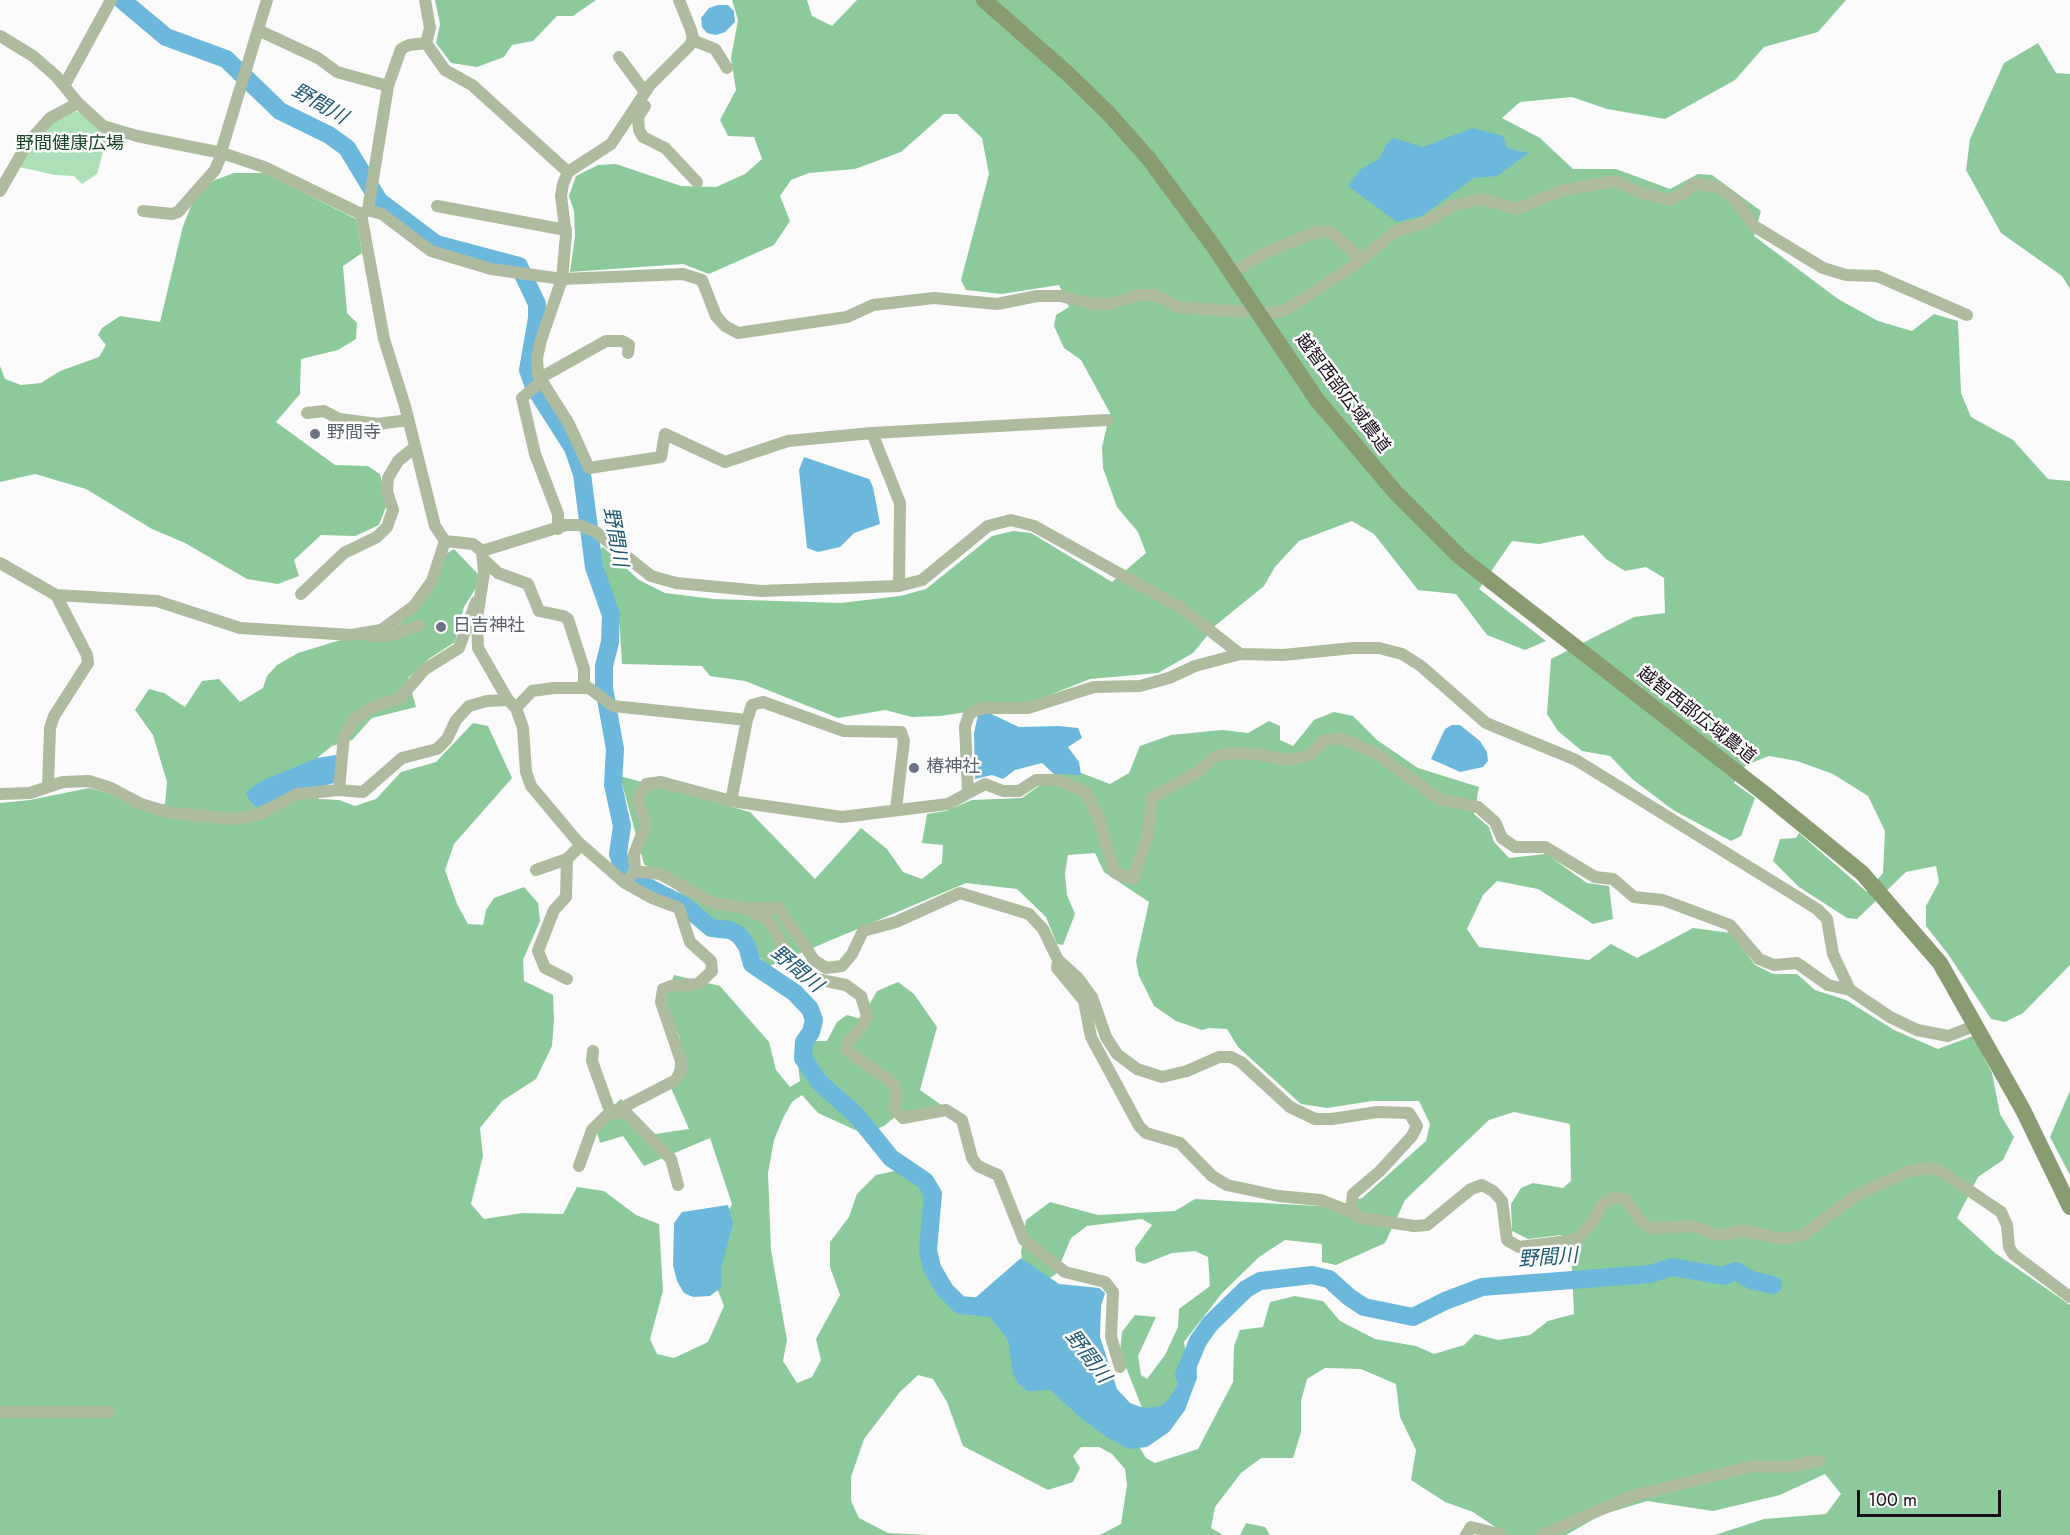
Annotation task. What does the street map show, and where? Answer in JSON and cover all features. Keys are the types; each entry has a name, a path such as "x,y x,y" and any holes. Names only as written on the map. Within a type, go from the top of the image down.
{"street":[{"path":"64,86 111,0"},
{"path":"144,211 171,214 177,212 215,170 267,0"},
{"path":"425,0 430,28 426,43"},
{"path":"679,0 692,40"},
{"name":"越智西部広域農道","path":"984,0 1067,73 1109,114 1149,159 1239,292 1317,400 1404,501 1460,556 1766,794 1862,873 1940,963 1977,1025 2070,1207"},
{"path":"258,30 318,58 337,72 388,86"},
{"path":"0,36 33,56 64,86 78,104 103,126 137,136 222,152 264,167 364,212 382,214 431,251 491,269 562,279 683,274 702,280 716,316 725,326 738,333 847,317 873,305 934,298 998,304 1037,296 1060,296 1094,304 1110,304 1138,295 1156,295 1178,307 1239,292 1267,252 1316,232 1331,232 1362,260"},
{"path":"692,40 715,49 727,68"},
{"path":"692,40 679,59 650,85 611,144 568,172 561,196 566,230 562,279 537,358 541,380 569,424 589,468 661,458 665,434 725,462 788,441 872,433 1107,420"},
{"path":"426,43 401,49 388,86 364,212 384,339 408,420 435,526 445,541"},
{"path":"426,43 445,70 472,85 568,172"},
{"path":"619,57 644,94 645,106 638,122 643,137 665,148 697,182"},
{"path":"0,191 27,144 50,118 78,104"},
{"path":"1269,313 1283,311 1362,260 1396,231 1424,224 1452,206 1482,199 1517,209 1563,189 1616,181 1636,191 1669,200 1684,193 1694,184 1702,183 1718,187 1736,201 1754,226 1824,267 1846,275 1877,276 1967,315"},
{"path":"437,206 566,230"},
{"path":"558,529 558,514 538,464 522,398 541,380 606,341 622,341 629,345 628,354"},
{"path":"307,413 324,411 339,419 371,424 392,424 408,420"},
{"path":"872,433 900,503 899,586"},
{"path":"301,594 344,553 377,537 387,527 393,510 387,491 388,478 398,461 415,447"},
{"path":"482,555 566,525 579,525 596,532 651,576 676,583 761,591 899,586 922,580 988,526 1011,520 1034,526 1181,608 1240,654"},
{"path":"445,541 473,544 498,573 528,584 539,611 568,619 584,669 584,688"},
{"path":"358,634 381,630 414,606 432,581 445,541"},
{"path":"482,555 484,573 477,618 478,648 512,704 523,728 526,772 531,786 580,844 625,883 652,898 679,908 690,942 711,961 712,971 698,984 670,986 663,989 661,1002 681,1061 681,1070 676,1080 613,1113 592,1130 579,1166"},
{"path":"0,563 56,595 157,601 240,628 387,636 419,626"},
{"path":"339,790 344,735 355,718 375,706 399,699 424,670 459,648 469,615 480,593"},
{"path":"48,787 50,728 54,716 88,663 87,655 56,595"},
{"path":"968,791 965,727 969,714 981,708 1028,708 1094,687 1140,686 1169,678 1195,666 1240,654 1283,655 1353,648 1378,648 1402,654 1440,681 1486,723 1575,760 1817,909 1827,919 1833,954 1850,990"},
{"path":"0,794 30,793 63,782 89,781 111,788 141,804 171,813 234,819 258,815 297,794 339,790 363,792 402,758 437,748 447,739 456,720 469,706 487,701 512,704 532,691 589,688 613,706 747,720"},
{"path":"731,801 747,720 752,705 763,702 844,731 901,732 904,741 897,809"},
{"path":"625,883 635,871 633,854 646,824 637,800 646,784 661,782 731,801 842,817 948,804 968,791 985,784 1003,790 1019,791 1036,780 1058,780 1087,793 1099,819 1114,872 1133,879 1147,838 1152,797 1198,772 1214,757 1231,753 1289,759 1310,755 1323,741 1340,738 1377,754 1439,799 1478,807 1495,822 1502,838 1515,847 1545,847 1596,877 1613,879 1634,897 1663,900 1730,925 1759,959 1774,965 1797,963 1828,986 1850,990 1890,1017 1917,1030 1948,1036 1977,1025"},
{"path":"536,870 567,859 580,844"},
{"path":"567,859 566,897 554,910 538,951 545,968 567,979"},
{"path":"635,871 660,874 713,903 745,908 779,908 814,960 826,968 842,966 852,954 863,931 896,922 960,893 1029,914 1043,929 1058,960 1078,978 1092,998 1106,1037 1117,1054 1137,1069 1162,1077 1187,1071 1219,1057 1231,1057 1241,1062 1290,1107 1315,1119 1332,1119 1377,1112 1409,1113 1417,1126 1412,1136 1380,1171 1353,1194 1351,1212"},
{"path":"745,908 766,919 772,926 798,972 816,979 846,985 861,996 867,1016 860,1030 849,1041 846,1050 893,1083 897,1095 894,1108 903,1118 946,1110 962,1120 972,1158 978,1166 998,1174 1024,1240 1065,1272 1106,1282 1113,1293 1111,1337 1120,1367"},
{"path":"1058,960 1057,968 1084,1001 1091,1037 1139,1126 1146,1133 1180,1143 1212,1176 1227,1185 1278,1196 1321,1200 1361,1218 1414,1226 1427,1225 1471,1189 1482,1185 1493,1191 1502,1201 1507,1240 1520,1247 1576,1240 1592,1223 1604,1203 1615,1197 1626,1200 1643,1224 1651,1228 1693,1226 1716,1234 1744,1231 1784,1239 1803,1235 1855,1196 1910,1171 1932,1168 1939,1170 2001,1212 2007,1225 2009,1247 2013,1254 2070,1297"},
{"path":"593,1051 592,1061 613,1113"},
{"path":"613,1113 627,1114 671,1159 678,1185"},
{"path":"0,1412 109,1412"},
{"path":"1542,1535 1632,1496 1753,1466 1784,1467 1820,1461"},
{"path":"1466,1535 1471,1527 1502,1535"}],"green space":[{"path":"435,0 596,0 573,16 557,16 533,41 512,45 504,57 477,67 451,63 436,43 440,24"},
{"path":"732,0 807,0 812,16 832,26 857,0 1846,0 1818,32 1764,47 1735,80 1665,119 1607,109 1572,97 1520,102 1502,118 1540,138 1573,169 1616,169 1670,189 1698,174 1712,175 1761,211 1754,236 1838,299 1878,321 1912,331 1934,314 1958,321 1961,393 1971,417 2013,440 2048,479 2070,481 2070,965 2023,1013 2005,1022 1991,1019 1948,954 1926,926 1926,906 1939,882 1936,866 1906,872 1857,919 1847,918 1799,887 1773,861 1780,839 1796,838 1799,833 1867,892 1883,873 1885,831 1868,796 1833,774 1797,761 1769,756 1746,765 1734,783 1755,798 1741,836 1731,841 1673,810 1632,779 1610,756 1582,751 1558,731 1547,714 1551,659 1634,617 1665,613 1664,578 1646,567 1625,571 1606,559 1583,535 1539,544 1512,541 1479,589 1546,641 1525,650 1487,635 1456,594 1418,590 1374,534 1352,521 1299,541 1275,567 1264,586 1216,625 1193,653 1158,673 1090,679 1029,703 940,716 912,717 885,710 838,718 745,681 710,676 702,666 622,664 619,612 602,567 599,550 603,547 639,580 665,593 714,599 841,603 900,596 926,589 992,536 1013,531 1031,533 1112,582 1146,553 1138,532 1117,507 1103,468 1102,447 1110,413 1081,360 1064,348 1054,326 1056,315 1069,307 1059,285 1002,294 966,290 961,280 989,174 982,138 957,114 944,114 901,152 855,169 809,173 791,180 780,196 790,221 774,245 709,274 683,264 570,272 575,236 574,211 569,196 576,176 598,165 616,164 681,186 716,187 745,174 762,159 754,137 728,136 720,120 736,90 731,58 738,20"},
{"path":"2038,43 2056,73 2070,74 2070,289 2062,276 2001,233 1966,170 1970,139 2004,63"},
{"name":"野間健康広場","path":"71,111 79,112 108,134 97,174 82,184 74,176 55,175 19,167 50,120"},
{"path":"234,173 264,173 356,219 362,253 343,266 347,313 357,323 356,339 338,350 301,359 300,394 276,422 335,465 368,466 380,474 387,504 379,525 355,536 321,535 294,560 299,576 278,584 247,579 185,543 152,529 86,489 35,474 0,482 0,366 5,379 21,385 41,383 60,371 99,357 106,345 98,335 102,328 120,316 160,322 183,226 196,194 215,180"},
{"path":"454,549 478,574 476,588 464,607 455,642 430,658 408,678 416,707 372,718 352,740 332,746 317,758 307,784 319,799 339,800 355,806 376,799 401,772 436,762 473,723 488,726 512,778 454,844 445,870 457,904 468,924 483,925 486,910 494,898 524,887 538,903 540,921 523,960 524,981 553,995 554,1019 552,1046 536,1079 502,1101 480,1128 483,1156 471,1204 484,1219 523,1213 563,1214 577,1187 604,1191 636,1215 659,1224 663,1291 650,1339 657,1354 674,1358 708,1342 724,1306 711,1273 722,1223 732,1204 710,1138 644,1166 623,1136 600,1143 594,1122 621,1099 655,1134 689,1129 671,1088 680,1038 664,1002 674,975 720,986 769,1042 776,1070 790,1087 800,1081 797,1055 810,1041 827,1041 837,1022 847,1015 861,1019 877,991 898,982 914,994 937,1027 920,1090 943,1106 895,1117 884,1126 864,1134 818,1113 802,1095 792,1102 774,1140 768,1173 771,1250 787,1340 783,1361 797,1383 812,1377 821,1360 816,1339 840,1295 830,1267 830,1242 849,1217 857,1194 876,1175 899,1170 915,1181 925,1194 928,1214 926,1257 962,1299 988,1301 1137,1443 1146,1458 1155,1463 1198,1449 1233,1382 1234,1346 1240,1330 1263,1327 1270,1302 1295,1296 1323,1301 1340,1321 1375,1339 1416,1346 1434,1354 1464,1345 1475,1334 1498,1340 1530,1335 1548,1321 1574,1314 1571,1248 1561,1235 1528,1239 1512,1231 1511,1204 1521,1188 1533,1183 1563,1188 1571,1181 1570,1124 1514,1112 1489,1120 1405,1200 1385,1243 1336,1265 1322,1262 1322,1244 1285,1240 1259,1257 1222,1293 1184,1342 1189,1374 1177,1401 1144,1413 1120,1352 1122,1332 1135,1315 1156,1317 1138,1356 1141,1375 1147,1379 1165,1355 1178,1327 1179,1309 1210,1286 1208,1257 1195,1251 1172,1253 1144,1264 1136,1261 1135,1248 1152,1225 1142,1219 1087,1226 1071,1238 1056,1274 1042,1283 1023,1268 1021,1252 1026,1220 1050,1202 1098,1215 1175,1211 1195,1199 1335,1207 1362,1198 1426,1141 1430,1124 1419,1101 1372,1101 1327,1108 1301,1104 1238,1047 1227,1029 1202,1030 1176,1021 1154,1006 1139,976 1136,961 1149,902 1104,872 1095,853 1068,855 1065,873 1067,895 1075,914 1063,945 1057,944 1046,917 1017,889 966,883 770,966 644,864 620,776 750,812 815,879 861,828 887,849 903,872 922,879 942,863 943,845 922,843 927,814 946,811 972,800 1022,798 1066,767 1110,784 1129,773 1140,746 1171,735 1222,730 1248,733 1269,721 1280,726 1280,740 1293,746 1314,720 1334,712 1353,716 1377,740 1418,768 1479,787 1474,814 1489,827 1494,842 1509,858 1546,854 1587,883 1609,886 1613,919 1593,924 1538,889 1497,881 1483,895 1467,929 1479,947 1589,960 1611,944 1637,958 1693,928 1731,933 1755,965 1773,974 1797,974 1815,990 1846,1000 1894,1030 1938,1049 1973,1036 1992,1073 2000,1114 2014,1137 2003,1160 1978,1177 1957,1218 1995,1253 2070,1305 2070,1535 1715,1535 1764,1519 1826,1514 1841,1494 1825,1474 1780,1495 1713,1511 1647,1501 1601,1515 1566,1535 1507,1535 1473,1512 1445,1502 1411,1480 1416,1450 1400,1417 1396,1384 1361,1369 1325,1368 1307,1379 1301,1401 1301,1432 1293,1458 1261,1458 1241,1473 1215,1507 1211,1528 1223,1535 1100,1535 1121,1524 1127,1485 1125,1469 1112,1454 1099,1447 1081,1447 1073,1456 1080,1468 1073,1482 1048,1490 963,1446 947,1402 933,1379 918,1375 900,1392 864,1439 851,1477 851,1501 859,1518 888,1533 930,1535 0,1535 0,803 30,800 89,788 108,793 139,809 165,804 167,782 153,735 135,710 149,689 164,693 185,707 202,681 219,679 240,702 263,688 267,676 277,665 298,653 337,641 382,632 400,624 446,554"},
{"path":"2070,1091 2070,1175 2050,1137"},
{"path":"1246,1523 1265,1527 1270,1535 1240,1535"}],"water":[{"path":"728,5 734,11 735,22 725,32 716,35 707,33 702,27 701,18 709,8"},
{"path":"1472,128 1503,136 1507,148 1529,153 1497,176 1474,178 1422,216 1397,222 1348,186 1361,169 1380,158 1386,145 1393,138 1423,147"},
{"path":"804,457 869,479 873,487 880,524 854,533 840,547 818,552 807,548 799,470"},
{"path":"989,713 1019,727 1078,728 1082,738 1068,747 1079,762 1081,775 1054,774 1042,763 1015,770 1003,779 992,775 975,779 974,733 978,715"},
{"path":"1452,725 1460,725 1480,741 1487,752 1488,761 1483,767 1460,772 1431,759 1445,729"},
{"path":"336,755 334,783 256,807 249,800 246,792 261,781 317,758"},
{"path":"728,1205 733,1223 721,1269 722,1287 710,1296 693,1297 684,1293 677,1281 673,1265 674,1223 682,1212"},
{"path":"1021,1258 1059,1284 1099,1288 1105,1293 1101,1306 1100,1337 1117,1389 1130,1403 1144,1408 1161,1406 1177,1386 1189,1353 1196,1356 1197,1378 1185,1410 1169,1432 1147,1447 1129,1449 1108,1438 1082,1419 1050,1390 1027,1391 1018,1383 1013,1374 1008,1340 975,1298"}],"waterway":[{"name":"野間川","path":"122,0 166,37 226,59 280,111 329,135 347,148 379,201 436,244 519,266 537,304 537,318 528,370 534,387 573,448 582,474 594,567 611,615 610,642 604,666 604,688 615,749 613,785 622,826 618,854 623,869 638,882 685,906 711,928 730,930 739,935 747,946 752,964 795,993 810,1009 814,1020 811,1032 804,1042 803,1058 819,1082 857,1116 891,1158 925,1181 933,1194 928,1250 932,1268 945,1290 960,1305 1004,1309"},
{"name":"野間川","path":"1184,1375 1198,1341 1210,1324 1246,1289 1260,1281 1312,1275 1329,1279 1364,1307 1413,1317 1445,1301 1482,1287 1650,1274 1672,1267 1723,1276 1736,1271 1751,1280 1773,1285"}],"place":[{"name":"野間寺","path":"315,434"},
{"name":"日吉神社","path":"441,627"},
{"name":"椿神社","path":"914,768"}]}
